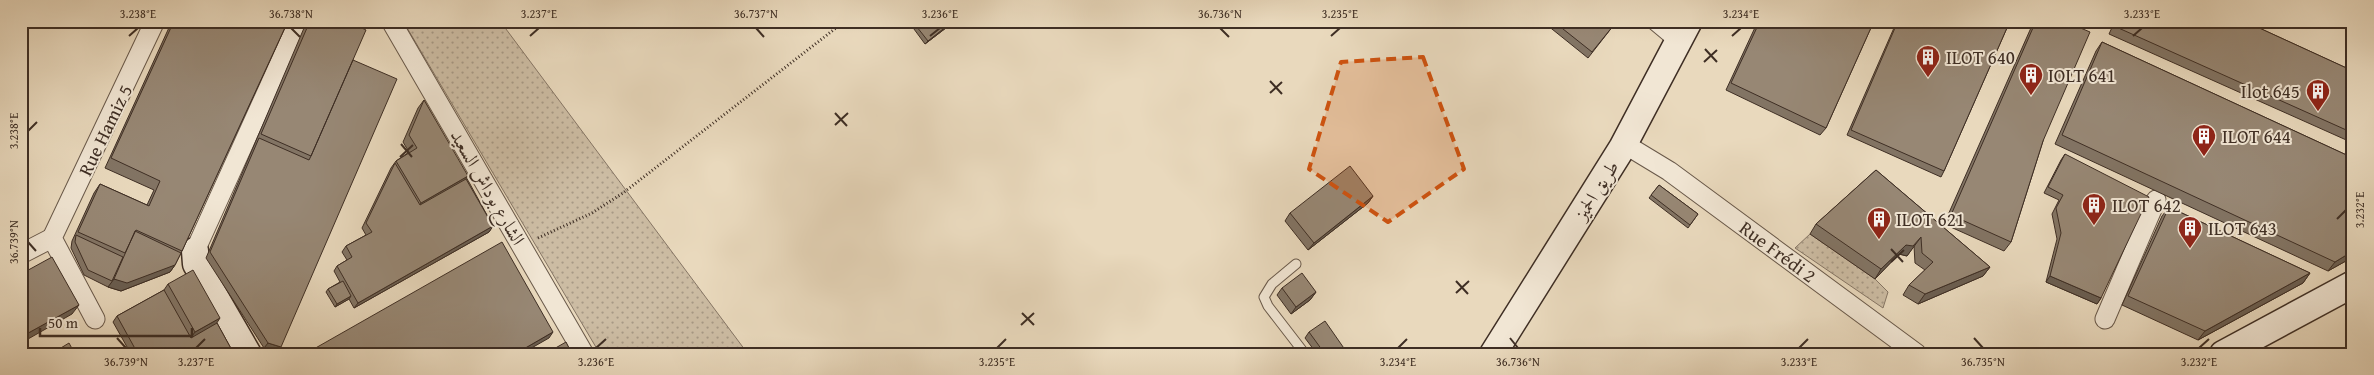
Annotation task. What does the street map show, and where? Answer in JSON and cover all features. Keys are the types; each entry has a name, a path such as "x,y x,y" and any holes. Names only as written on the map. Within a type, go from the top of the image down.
{"main road":[{"name":"طريق الحميز","path":"1510,354 1636,151 1705,21"},
{"name":"طريق الحميز","path":"1493,354 1622,148 1685,31"},
{"path":"195,251 196,264 248,354"},
{"path":"2223,354 2353,284"}],"street":[{"name":"Rue Hamiz 5","path":"52,238 155,21"},
{"path":"195,251 298,21"},
{"name":"الشارع بوداش السعيد","path":"391,21 584,354"},
{"path":"1656,21 1685,31"},
{"name":"Rue Frédi 2","path":"1636,151 1669,171 1917,354"},
{"path":"2105,319 2156,200"},
{"path":"21,254 52,238 95,319"}],"lane":[{"path":"1296,264 1272,284 1264,297 1268,306 1305,354"}],"path":[{"path":"522,247 542,235 592,213 623,193 845,21"}],"highlighted area":[{"path":"1423,57 1464,169 1388,222 1309,169 1341,62"}],"shaded area":[{"path":"403,21 500,21 748,354 600,354"},
{"path":"1810,234 1875,279 1888,292 1883,308 1795,248"}],"building":[{"path":"174,21 288,21 182,251 136,230 125,253 78,232 100,184 149,206 160,181 111,158"},
{"path":"310,21 347,21 366,30 311,156 261,134"},
{"path":"914,21 953,21 928,41"},
{"path":"1553,21 1617,21 1592,52"},
{"path":"1760,21 1874,21 1826,128 1731,83"},
{"name":"ILOT 640","path":"1898,21 2010,21 1944,171 1851,130"},
{"name":"IOLT 641","path":"2036,21 2064,21 2090,32 2043,141 2011,242 1951,215"},
{"name":"Ilot 645","path":"2116,21 2244,21 2353,71 2353,133 2114,26"},
{"name":"ILOT 644","path":"2102,42 2353,158 2353,251 2335,262 2062,135"},
{"path":"353,60 397,79 281,347 268,343 210,252 259,138 309,160"},
{"path":"424,100 468,176 421,203 396,161 417,148 409,135"},
{"name":"ILOT 642","path":"2065,154 2149,197 2101,298 2050,276 2061,233 2056,208 2063,195 2048,187"},
{"path":"395,163 420,205 466,179 493,226 358,303 337,266 352,257 346,246 372,232 366,223"},
{"path":"1350,166 1373,196 1314,243 1290,213"},
{"name":"ILOT 621","path":"1876,170 1990,267 1925,294 1909,285 1933,262 1922,253 1921,237 1913,246 1906,245 1881,269 1816,224"},
{"path":"1659,185 1698,214 1690,225 1651,195"},
{"name":"ILOT 643","path":"2169,207 2310,273 2205,331 2128,296"},
{"path":"135,231 181,253 175,265 127,283 114,279"},
{"path":"76,235 123,257 112,281 88,270 75,242"},
{"path":"502,242 553,332 515,354 305,354"},
{"path":"52,257 79,305 21,337 21,274"},
{"path":"193,270 220,318 195,332 168,284"},
{"path":"1302,273 1316,292 1296,307 1282,288"},
{"path":"343,281 351,296 337,304 328,289"},
{"path":"164,290 191,338 217,323 234,354 138,354 117,316"},
{"path":"1325,321 1348,354 1325,354 1309,332"},
{"path":"566,342 572,354 545,354"},
{"path":"69,343 75,354 51,354"}],"place":[{"name":"ILOT 640","path":"1928,78"},
{"name":"IOLT 641","path":"2031,96"},
{"name":"Ilot 645","path":"2318,112"},
{"name":"ILOT 644","path":"2204,157"},
{"name":"ILOT 642","path":"2094,226"},
{"name":"ILOT 621","path":"1879,240"},
{"name":"ILOT 643","path":"2190,249"}]}
